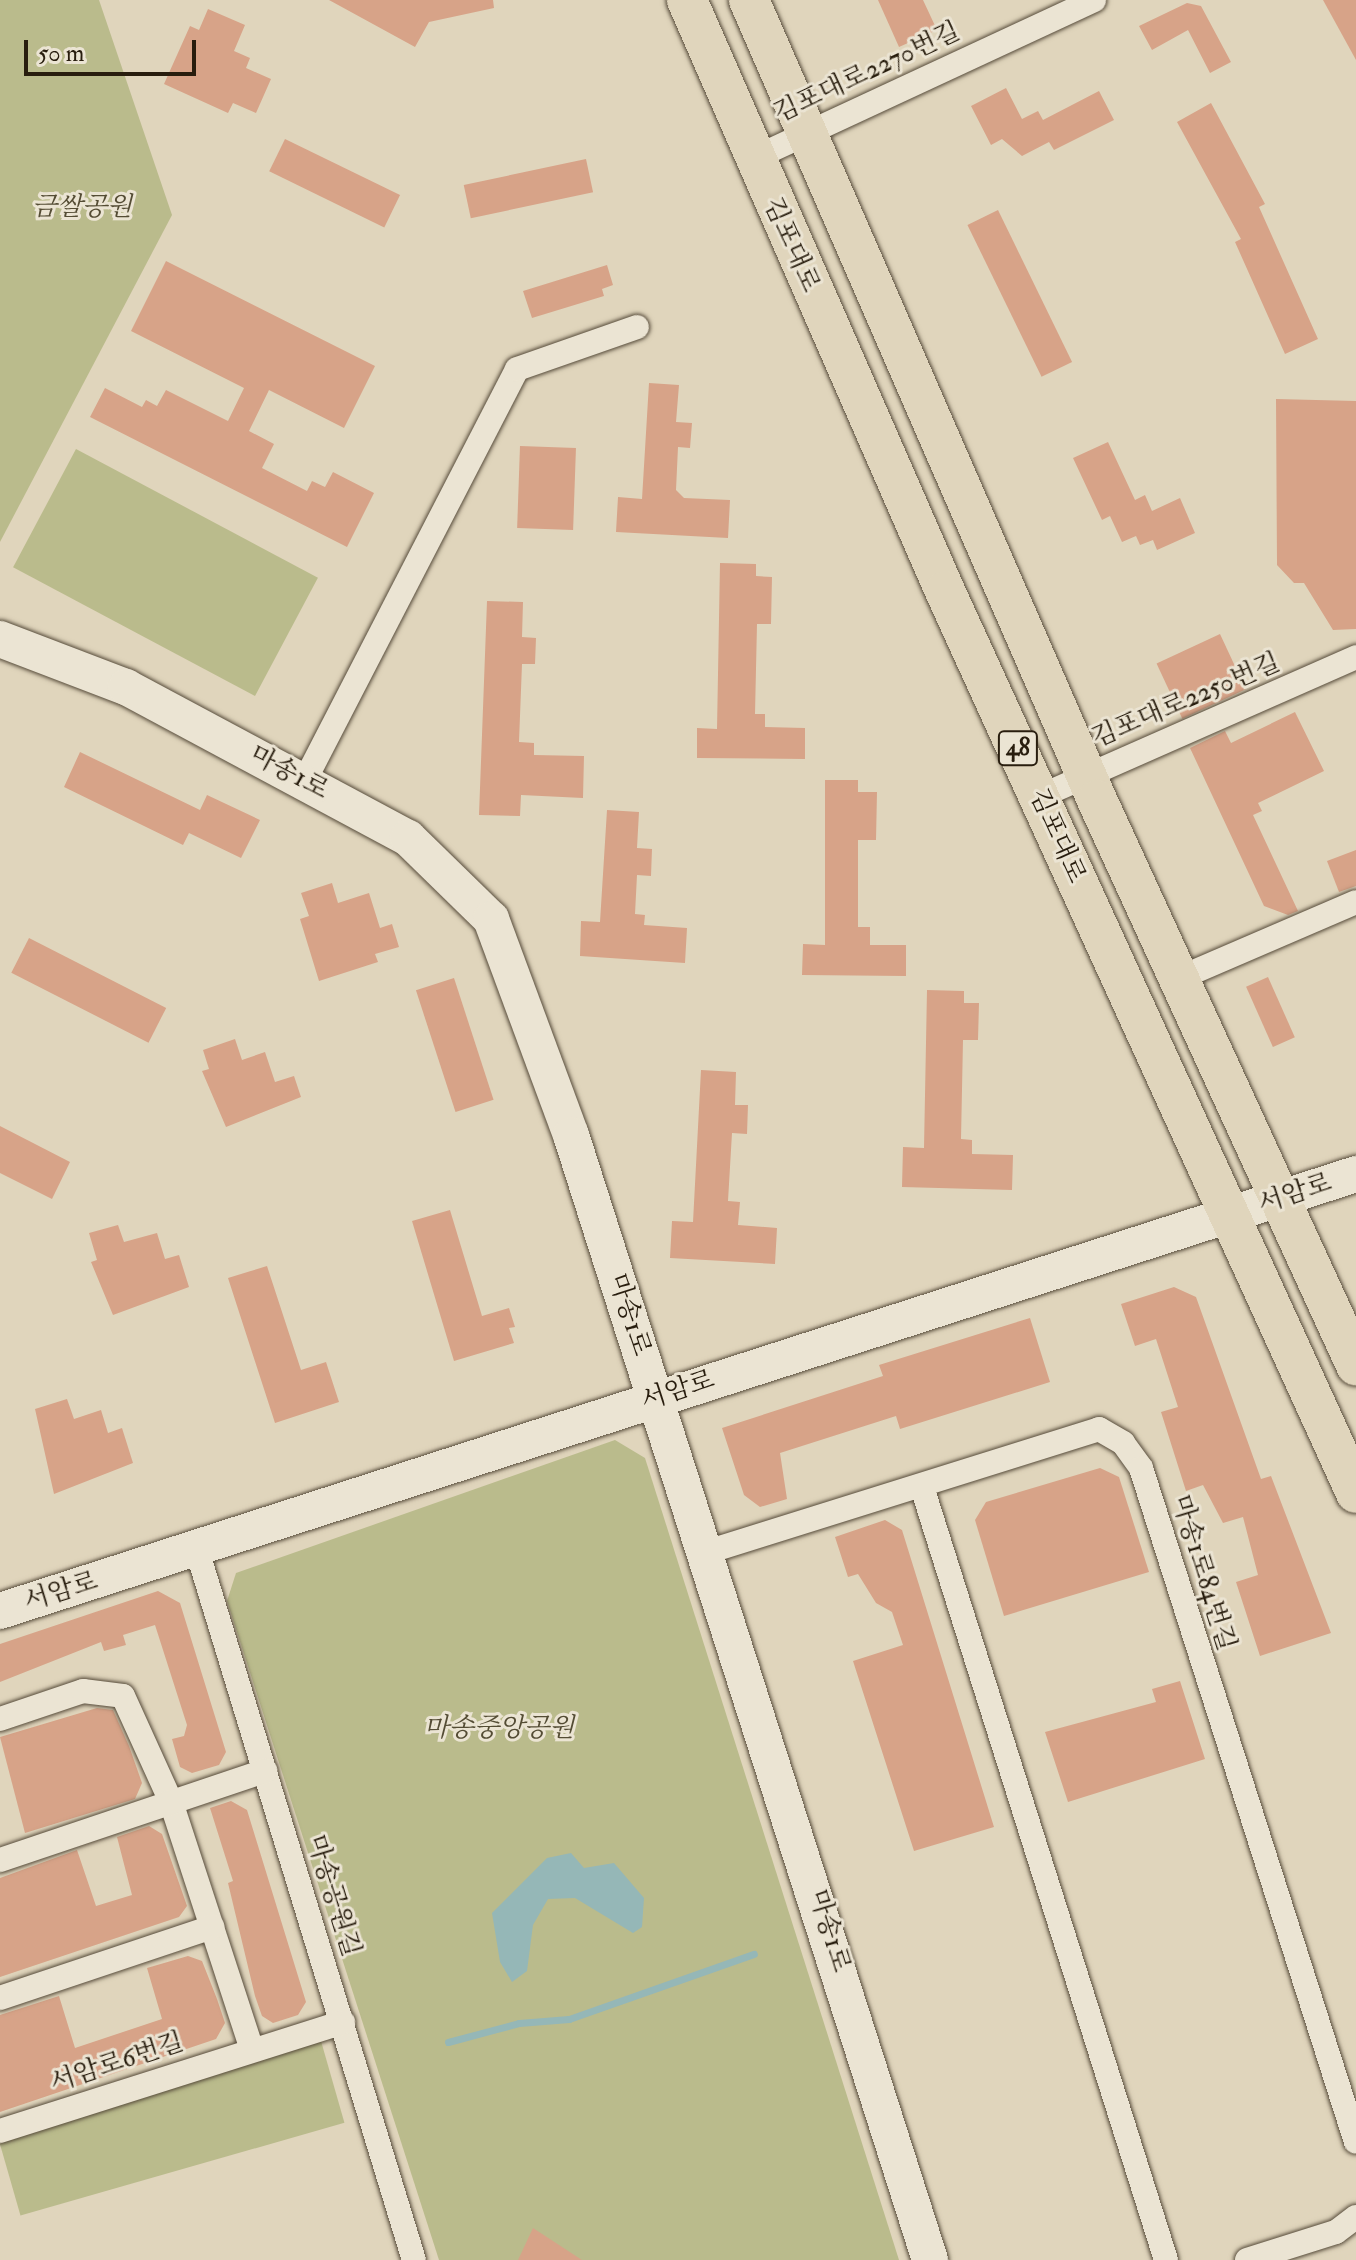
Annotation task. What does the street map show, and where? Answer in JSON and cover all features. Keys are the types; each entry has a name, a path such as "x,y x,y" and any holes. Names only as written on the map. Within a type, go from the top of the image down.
{"main road":[{"name":"김포대로","path":"687,0 752,159 1356,1493"},
{"name":"김포대로","path":"749,0 804,133 1086,775 1182,977 1356,1365"}],"street":[{"name":"김포대로2270번길","path":"752,159 1094,0"},
{"path":"305,780 517,369 637,327"},
{"name":"마송1로","path":"0,639 90,670 305,780 408,838 491,919 513,961 707,1552 930,2260"},
{"name":"김포대로2250번길","path":"1039,797 1356,657"},
{"path":"1182,977 1356,902"},
{"name":"서암로","path":"0,1611 1356,1174"},
{"name":"마송1로84번길","path":"707,1552 1099,1429 1123,1443 1141,1468 1356,2142"},
{"path":"922,1487 1166,2260"},
{"name":"마송공원길","path":"197,1550 414,2260"},
{"path":"0,1719 83,1691 123,1696 171,1802 252,2050"},
{"path":"0,1860 265,1771"},
{"path":"0,1998 212,1927"},
{"name":"서암로6번길","path":"0,2131 343,2022"},
{"path":"1247,2260 1336,2232 1356,2217"}],"green space":[{"name":"금쌀공원","path":"0,0 99,0 172,215 0,542"},
{"path":"76,449 318,578 255,696 13,567"},
{"name":"마송중앙공원","path":"615,1440 645,1458 899,2260 439,2260 227,1601 236,1573"},
{"path":"321,2041 344,2123 20,2216 0,2144 0,2133"}],"water":[{"path":"571,1853 584,1868 614,1863 644,1898 642,1927 633,1933 575,1898 548,1899 533,1925 527,1971 512,1982 500,1962 492,1913 547,1858"}],"building":[{"path":"329,0 493,0 494,8 429,22 415,47"},
{"path":"878,0 923,0 937,30 899,47"},
{"path":"1323,0 1356,0 1356,60"},
{"path":"1187,3 1201,6 1231,62 1210,73 1188,30 1152,50 1139,26"},
{"path":"208,9 245,25 234,51 250,58 246,68 271,79 256,113 233,103 228,113 164,84 190,26 199,30"},
{"path":"1006,88 1022,119 1038,111 1043,120 1099,91 1114,120 1054,150 1049,142 1022,156 1002,139 991,145 971,106"},
{"path":"1211,103 1265,204 1259,207 1318,339 1285,354 1235,242 1241,239 1177,122"},
{"path":"285,139 400,195 384,227 269,171"},
{"path":"586,159 593,192 471,218 464,185"},
{"path":"998,210 1072,362 1042,377 967,225"},
{"path":"166,261 375,366 344,428 269,390 249,431 274,444 262,468 307,491 312,481 325,487 333,472 374,493 347,547 90,417 105,388 142,407 146,400 157,406 166,390 228,421 244,388 131,331"},
{"path":"607,265 613,285 602,289 604,296 532,318 523,291"},
{"path":"649,383 679,385 676,422 692,423 690,448 678,447 676,490 684,498 730,500 728,538 616,532 618,497 642,499"},
{"path":"1276,399 1356,401 1356,629 1333,630 1304,583 1294,583 1277,565"},
{"path":"1108,442 1135,500 1145,495 1152,511 1180,498 1195,533 1157,550 1153,540 1140,545 1136,536 1122,542 1110,516 1102,520 1073,458"},
{"path":"520,446 576,448 573,530 517,528"},
{"path":"720,563 756,564 756,576 772,577 771,624 757,624 755,714 765,714 765,727 805,728 805,759 697,758 697,728 717,729"},
{"path":"487,601 523,602 522,637 536,638 535,664 522,664 519,742 534,743 534,755 584,756 583,798 521,795 520,816 479,815"},
{"path":"1220,634 1246,689 1182,719 1157,664"},
{"path":"1295,712 1324,771 1258,803 1262,811 1253,815 1298,911 1288,915 1264,906 1190,748 1225,731 1231,743"},
{"path":"80,752 200,810 207,795 260,820 241,858 189,833 183,845 64,787"},
{"path":"825,780 858,780 858,792 877,792 876,840 858,840 858,927 870,927 870,945 906,945 906,976 802,975 803,944 825,945"},
{"path":"607,810 639,812 637,848 652,849 651,876 637,875 635,914 645,915 644,925 687,928 685,963 580,956 581,921 600,922"},
{"path":"1356,850 1356,886 1339,892 1327,861"},
{"path":"332,883 338,903 369,893 380,928 392,924 399,947 375,954 378,962 319,981 300,919 309,916 301,893"},
{"path":"29,938 166,1008 149,1043 11,973"},
{"path":"1268,977 1295,1037 1273,1047 1246,987"},
{"path":"454,978 494,1100 456,1112 416,990"},
{"path":"927,990 964,991 964,1003 979,1003 978,1040 963,1040 961,1139 972,1140 972,1154 1013,1155 1012,1190 902,1187 903,1147 924,1148"},
{"path":"235,1039 242,1060 265,1052 275,1082 294,1076 301,1097 226,1127 202,1071 209,1069 203,1050"},
{"path":"701,1070 736,1072 735,1105 748,1105 747,1134 732,1133 728,1201 740,1202 738,1225 777,1228 775,1264 670,1258 672,1221 693,1222"},
{"path":"0,1126 70,1162 52,1199 0,1173"},
{"path":"450,1210 482,1316 509,1308 515,1327 509,1328 514,1343 454,1361 412,1221"},
{"path":"118,1225 124,1242 157,1233 165,1259 179,1255 189,1287 113,1315 91,1262 97,1260 89,1233"},
{"path":"267,1266 301,1370 326,1362 339,1402 275,1423 228,1278"},
{"path":"1174,1287 1196,1297 1261,1479 1271,1476 1331,1633 1260,1656 1236,1582 1258,1575 1243,1517 1223,1523 1203,1485 1186,1491 1161,1412 1178,1407 1156,1339 1135,1346 1121,1304"},
{"path":"1030,1318 1050,1382 900,1429 896,1416 780,1453 787,1499 760,1507 744,1495 722,1428 883,1376 879,1365"},
{"path":"67,1399 74,1419 101,1410 108,1433 122,1428 133,1463 54,1494 35,1409"},
{"path":"1100,1468 1119,1477 1149,1572 1004,1616 975,1520 986,1502"},
{"path":"885,1520 902,1530 994,1827 914,1851 853,1661 903,1645 892,1612 876,1603 858,1574 848,1577 835,1537"},
{"path":"158,1591 180,1603 226,1752 219,1765 192,1773 180,1767 172,1739 184,1736 187,1725 155,1625 123,1635 126,1645 104,1651 101,1642 0,1682 0,1644"},
{"path":"1180,1681 1205,1759 1068,1802 1045,1732 1156,1702 1152,1689"},
{"path":"97,1708 113,1710 129,1746 142,1783 135,1799 25,1833 0,1737"},
{"path":"231,1801 247,1810 306,2002 298,2015 273,2023 262,2016 255,1996 228,1883 233,1881 210,1808"},
{"path":"149,1826 162,1834 187,1906 179,1917 0,1977 0,1878 77,1850 96,1906 132,1895 117,1837"},
{"path":"188,1956 202,1961 217,1999 225,2023 216,2039 0,2112 0,2015 59,1996 75,2048 162,2019 147,1968"},
{"path":"533,2228 582,2260 518,2260"}],"waterway":[{"path":"448,2042 519,2023 569,2019 754,1954"}]}
